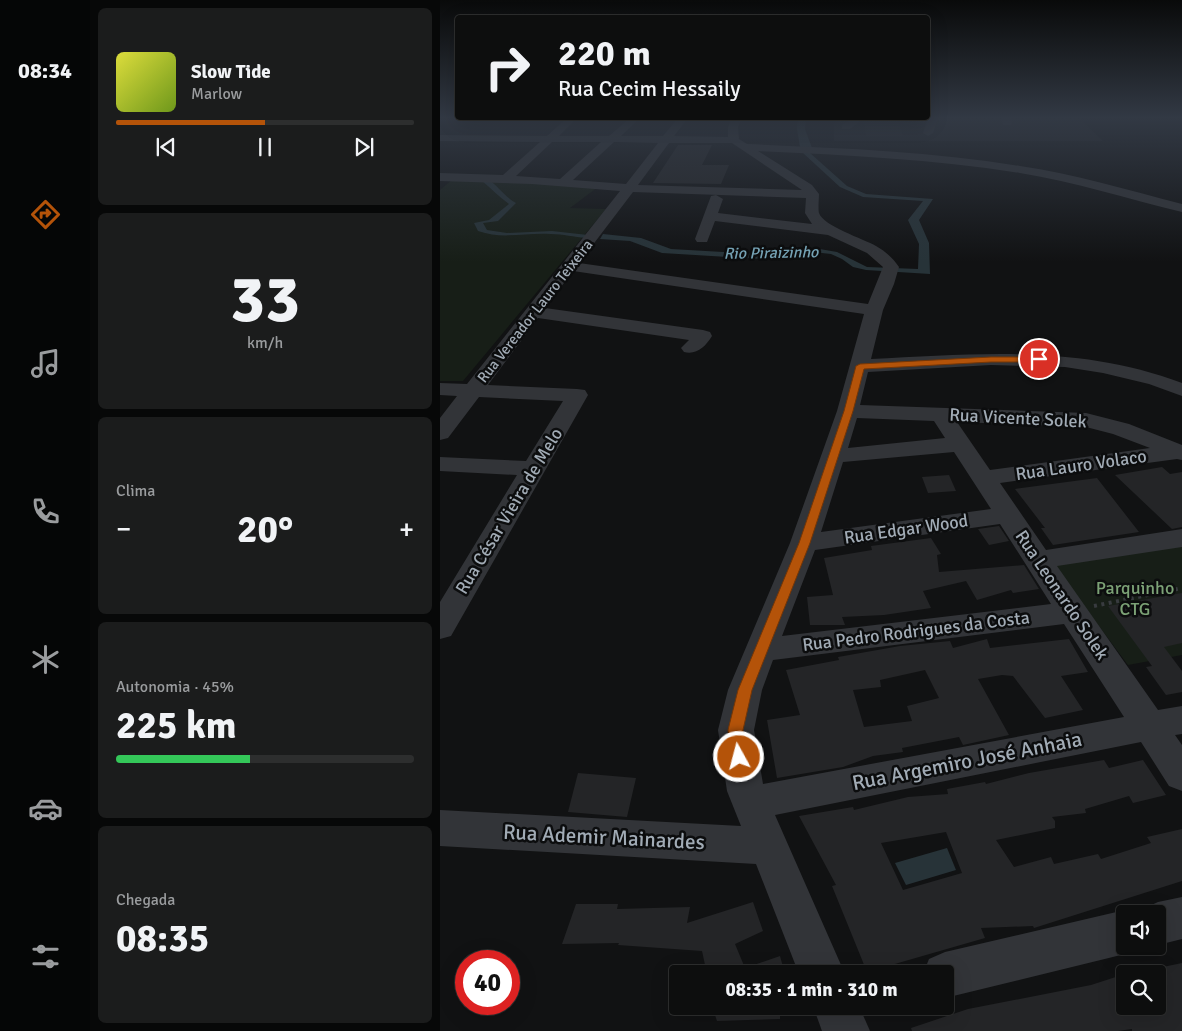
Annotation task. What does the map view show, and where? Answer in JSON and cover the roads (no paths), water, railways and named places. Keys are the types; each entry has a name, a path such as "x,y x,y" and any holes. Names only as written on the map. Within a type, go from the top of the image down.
{"street":[{"path":"507,178 520,166"},
{"path":"563,182 580,166"},
{"name":"Rua Vereador Lauro Teixeira","path":"440,433 646,166"},
{"path":"775,166 802,183 813,194 812,213 814,219 819,224 876,251 886,260 890,270 874,310 848,411 834,456 804,543 745,690 736,730 746,791 818,965"},
{"path":"990,166 1058,176 1182,208"},
{"path":"441,179 507,178 629,188 813,194"},
{"path":"702,239 719,192"},
{"path":"710,216 834,231"},
{"path":"569,266 874,310"},
{"path":"532,312 703,336 691,348"},
{"path":"860,366 991,359 1065,361 1103,367 1156,380 1182,390"},
{"path":"440,389 472,391"},
{"name":"Rua César Vieira de Melo","path":"440,628 577,395 472,391"},
{"name":"Rua Vicente Solek","path":"848,411 1086,420 1121,429 1180,452"},
{"name":"Rua Leonardo Solek","path":"941,415 1071,612 1166,723 1182,775"},
{"path":"834,456 961,444"},
{"name":"Rua Lauro Volaco","path":"984,478 1180,452"},
{"path":"440,464 534,468"},
{"name":"Rua Edgar Wood","path":"804,543 1008,515"},
{"path":"1038,560 1182,538"},
{"name":"Rua Pedro Rodrigues da Costa","path":"761,650 1071,612"},
{"name":"Rua Argemiro José Anhaia","path":"751,803 1166,723"},
{"name":"Rua Ademir Mainardes","path":"440,828 769,846"},
{"path":"1166,922 1182,918"},
{"path":"954,973 1116,934"},
{"path":"840,1015 846,1031"}],"water":[{"name":"Rio Piraizinho","path":"817,166 825,166 847,186 866,194 933,199 919,220 929,243 930,274 866,270 853,267 831,254 813,252 798,252 761,259 662,253 630,241 600,239 603,234 641,238 671,249 758,254 795,248 814,248 837,252 867,267 918,269 919,244 908,220 923,201 863,197 840,187"},
{"path":"488,179 516,203 498,221 483,223 487,230 507,233 552,231 588,235 586,238 560,234 496,235 478,231 474,223 489,220 509,204 482,181"},
{"path":"947,848 956,870 906,885 895,863"}],"park label":[{"name":"Parquinho CTG","path":"1135,598"}]}
